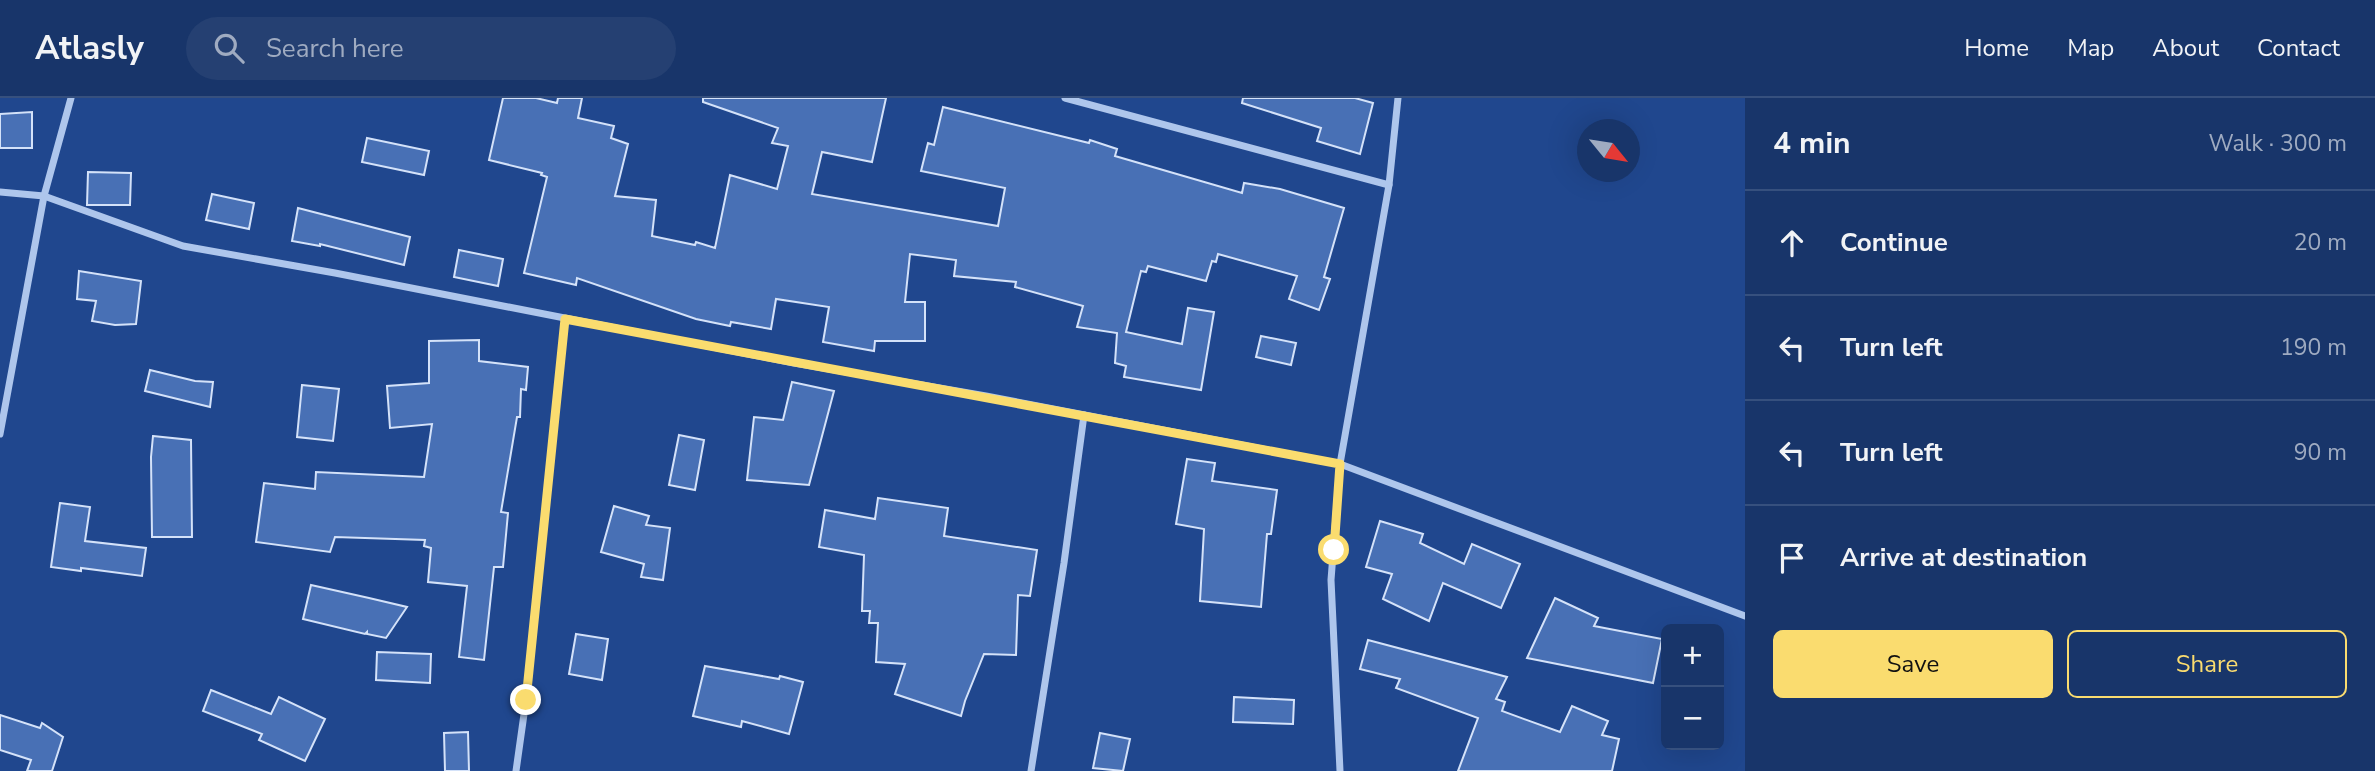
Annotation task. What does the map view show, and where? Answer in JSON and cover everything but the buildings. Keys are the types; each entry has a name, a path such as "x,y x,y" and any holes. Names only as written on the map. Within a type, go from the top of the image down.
{"street":[{"path":"0,434 44,196 71,98"},
{"path":"1065,98 1389,186"},
{"path":"1340,771 1331,580 1340,464 1389,186 1398,98"},
{"path":"0,192 44,196 183,246 335,272 794,363 1340,464 1745,616"},
{"path":"516,771 526,700 565,319"},
{"path":"1031,771 1084,415"}],"route":[{"path":"526,700 565,319 1340,464 1334,550"}]}
